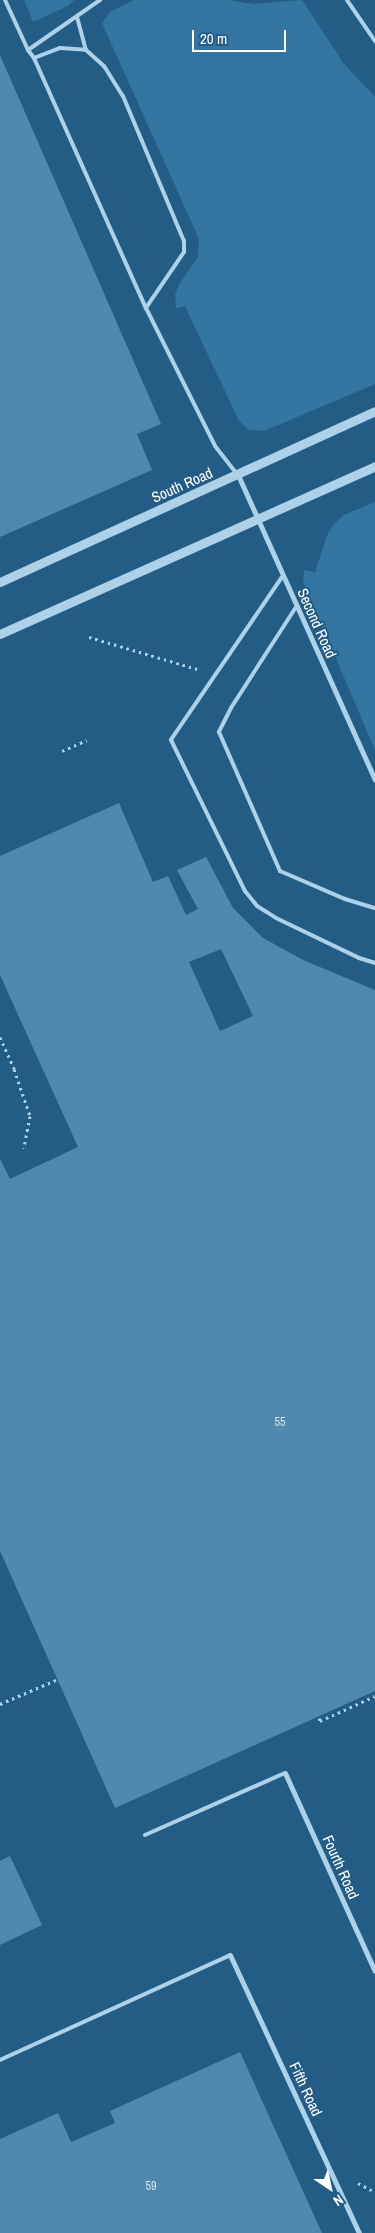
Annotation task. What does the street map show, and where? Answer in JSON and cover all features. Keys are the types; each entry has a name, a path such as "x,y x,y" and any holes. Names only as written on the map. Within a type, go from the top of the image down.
{"street":[{"name":"South Road","path":"0,582 375,411"},
{"path":"0,634 375,466"},
{"name":"Second Road","path":"238,475 282,577 375,780"},
{"name":"Fourth Road","path":"285,1773 375,1971"},
{"name":"Fifth Road","path":"230,1955 359,2233"}],"lane":[{"path":"5,0 28,50 34,58 146,308 215,446 238,475"},
{"path":"28,50 100,0"},
{"path":"348,0 375,41"},
{"path":"77,17 86,50 104,66 123,96 184,241 184,252 146,308"},
{"path":"34,58 60,48 86,50"},
{"path":"282,577 172,740 245,891 257,906 294,927 359,958 375,963"},
{"path":"296,607 231,708 219,732 280,871 345,899 375,908"},
{"path":"145,1835 285,1773"},
{"path":"0,2060 230,1955"}],"path":[{"path":"89,637 196,669"},
{"path":"62,750 87,740"},
{"path":"0,1037 14,1069 30,1116 24,1148"},
{"path":"0,1704 56,1680"},
{"path":"319,1718 320,1721 375,1696"}],"shaded area":[{"path":"24,0 74,0 68,6 33,22"},
{"path":"134,0 228,0 254,4 302,0 344,64 375,97 375,384 264,431 249,430 239,421 185,306 176,308 175,295 180,283 198,257 199,239 102,23 110,12"},
{"path":"375,502 375,750 303,581 304,570 315,572 328,533 335,523 344,515"}],"building":[{"path":"0,55 161,424 137,434 152,470 0,537"},
{"path":"119,803 153,882 168,876 186,915 198,909 177,870 206,857 233,908 263,938 303,960 375,990 375,1691 115,1808 0,1551 0,1159 10,1179 78,1147 0,975 0,856","holes":["221,949 253,1016 220,1031 189,962"]},
{"path":"10,1856 42,1925 0,1945 0,1861"},
{"path":"240,2052 322,2233 0,2233 0,2139 58,2113 71,2142 115,2123 110,2111"}]}
